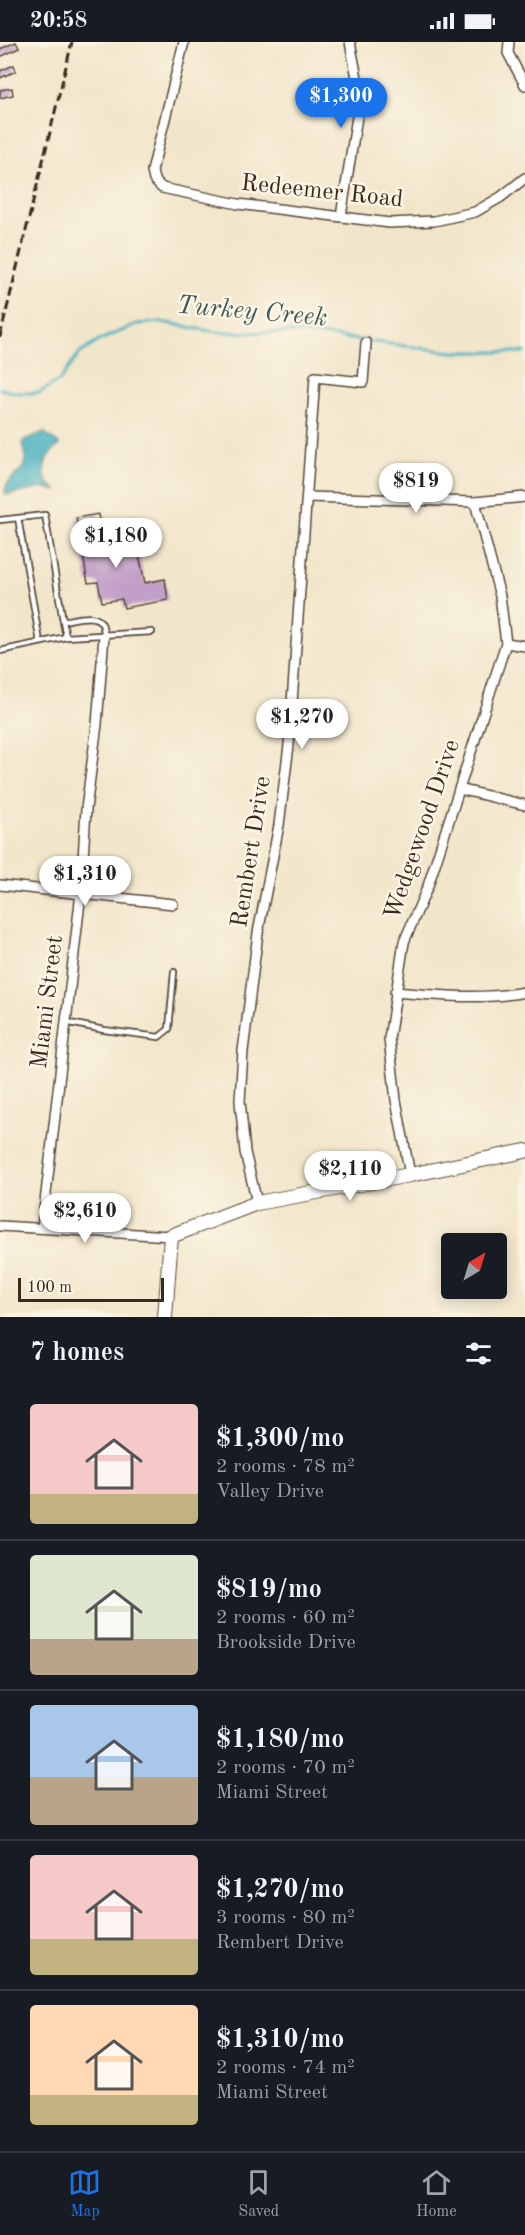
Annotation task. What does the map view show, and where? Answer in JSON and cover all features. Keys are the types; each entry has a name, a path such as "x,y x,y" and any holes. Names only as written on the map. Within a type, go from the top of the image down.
{"street":[{"name":"Redeemer Road","path":"184,42 152,171 154,180 162,188 238,204 390,224 434,221 475,212 501,197 525,178"},
{"path":"341,216 357,117 357,78 350,42"},
{"path":"509,42 508,53 525,84"},
{"name":"Rembert Drive","path":"257,1203 245,1152 240,1101 243,1051 258,933 279,825 289,745 315,377 363,382 366,343"},
{"path":"307,496 475,502 525,497"},
{"name":"Wedgewood Drive","path":"410,1175 396,1100 389,1039 404,942 429,886 506,643 500,596 475,502"},
{"name":"Miami Street","path":"42,1228 81,893 86,809 104,636"},
{"path":"506,643 525,646"},
{"path":"459,789 525,805"},
{"path":"0,885 172,904"},
{"path":"395,992 466,997 502,996 525,992"},
{"path":"0,1226 171,1236 257,1203 525,1151"},
{"path":"165,1317 171,1236"}],"lane":[{"path":"0,520 45,515 66,637"},
{"path":"18,518 40,642"},
{"path":"63,621 92,616 104,627 104,636"},
{"path":"0,651 66,637 152,632"},
{"path":"65,1022 159,1037 169,1029 174,972"}],"water":[{"path":"44,432 60,445 48,457 45,465 47,482 58,491 43,488 8,495 5,493 6,487 25,464 26,457 22,444 24,440"}],"building":[{"path":"16,42 19,48 0,57 0,49"},
{"path":"14,65 16,71 0,78 0,71"},
{"path":"12,88 13,95 0,98 0,90"},
{"path":"98,514 105,555 138,550 145,583 165,579 168,600 124,608 122,599 102,602 98,582 88,583 76,518"}],"waterway":[{"name":"Turkey Creek","path":"0,389 19,393 39,393 60,380 79,354 100,340 138,324 161,322 216,332 306,333 452,352 525,352"}],"railway":[{"path":"0,337 72,42"}]}
